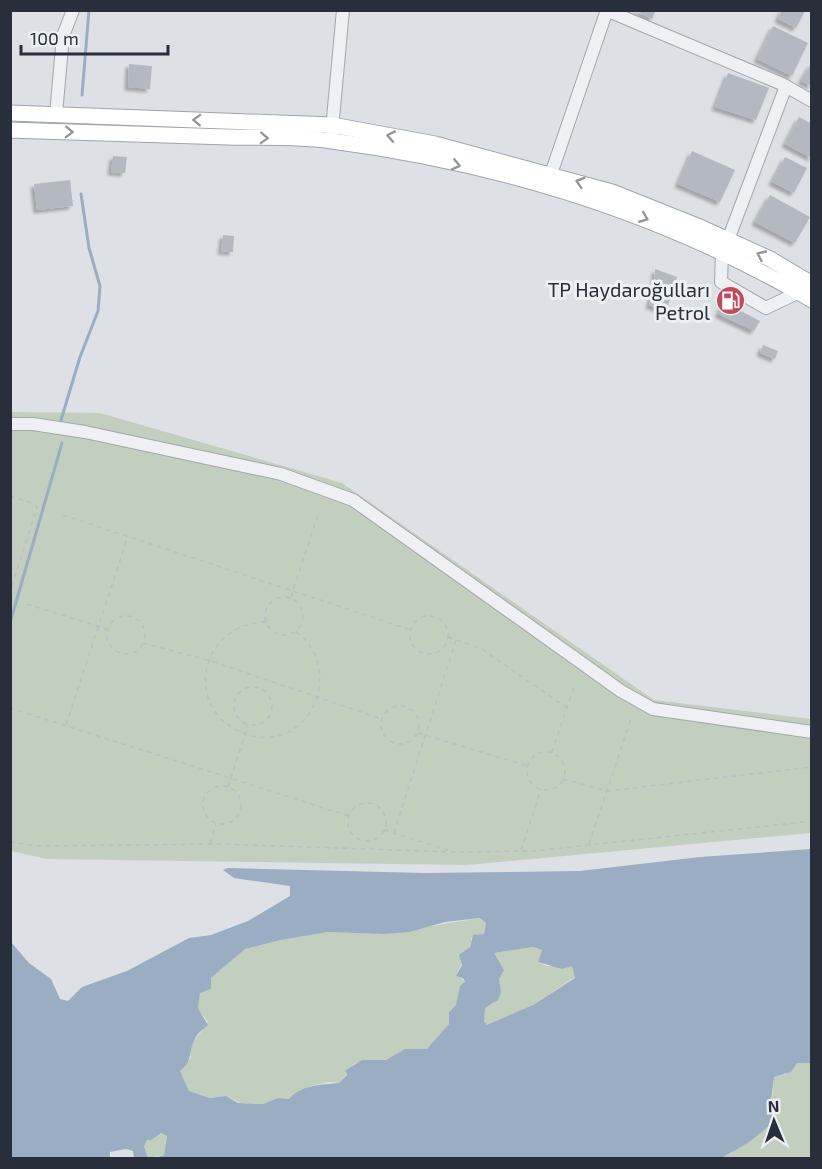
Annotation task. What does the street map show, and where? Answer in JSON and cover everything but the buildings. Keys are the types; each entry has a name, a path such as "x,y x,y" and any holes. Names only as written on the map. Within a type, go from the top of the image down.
{"main road":[{"path":"10,113 332,125 435,144 612,192 725,246"},
{"path":"10,130 331,140 528,181 608,204 770,260 807,292"}],"street":[{"path":"331,140 343,10"},
{"path":"56,114 63,36 73,11"},
{"path":"551,174 606,11 786,86 812,101"},
{"path":"786,86 725,246 721,282 766,308 807,292"},
{"path":"10,424 33,424 85,432 281,474 353,500 621,691 653,709 812,732"}],"path":[{"path":"10,496 35,504 37,508 10,591"},
{"path":"290,598 318,514"},
{"path":"63,515 411,630"},
{"path":"66,726 128,536"},
{"path":"266,622 266,610 273,600 290,598 300,606 303,612 301,624 295,631 279,634 266,622 250,622 232,630 218,643 208,660 205,680 208,699 218,716 233,729 245,733 270,736 288,731 303,720 315,706 320,670 314,652 303,637 295,631"},
{"path":"27,604 108,629"},
{"path":"132,617 142,624 145,637 143,643 134,652 121,653 111,646 108,629 115,619 132,617"},
{"path":"423,617 435,617 445,625 448,637 442,649 430,654 424,653 414,647 411,630 423,617"},
{"path":"448,637 482,649 567,708"},
{"path":"394,833 456,640"},
{"path":"143,643 208,660 382,719"},
{"path":"552,753 575,684"},
{"path":"259,688 269,695 272,701 270,714 261,723 248,724 238,717 235,700 242,690 259,688"},
{"path":"394,707 406,707 418,721 417,733 408,742 395,743 385,736 382,719 394,707"},
{"path":"10,708 350,816"},
{"path":"589,845 631,719"},
{"path":"228,788 248,724"},
{"path":"417,733 528,766"},
{"path":"552,753 564,767 563,779 553,788 541,789 531,783 528,766 535,756 552,753"},
{"path":"563,779 607,791 812,767"},
{"path":"228,788 238,795 239,814 229,822 217,824 207,817 204,800 211,790 228,788"},
{"path":"520,851 541,789"},
{"path":"362,804 374,804 386,818 384,830 375,839 362,840 350,828 350,816 362,804"},
{"path":"10,842 40,846 210,844 455,852 520,851 812,821"},
{"path":"210,844 217,824"},
{"path":"384,830 455,852"}],"green space":[{"path":"11,412 100,413 342,483 654,700 811,719 811,833 467,865 47,859 11,851"},
{"path":"480,918 486,923 484,934 471,938 471,943 457,973 465,982 456,1005 449,1012 449,1024 427,1049 411,1049 392,1059 355,1063 347,1070 347,1074 339,1083 328,1082 308,1087 289,1099 278,1098 269,1104 241,1103 226,1096 210,1098 189,1091 180,1071 191,1058 191,1047 208,1022 198,1008 200,993 211,989 211,978 245,949 328,932 383,934"},
{"path":"533,947 542,950 538,962 546,966 572,966 575,977 533,1005 487,1026 484,1020 485,1008 494,1003 501,992 494,953"},
{"path":"797,1063 811,1063 811,1158 722,1158 732,1153 771,1113 774,1077 785,1075"},
{"path":"161,1133 167,1136 164,1155 148,1158 144,1146 147,1140"}],"water":[{"path":"811,849 811,1063 797,1063 791,1072 774,1077 770,1108 775,1121 749,1142 722,1158 155,1158 164,1155 167,1136 161,1133 147,1140 144,1146 148,1158 134,1158 133,1151 126,1149 110,1152 110,1158 11,1158 11,942 29,963 51,979 60,999 68,1001 82,987 127,971 189,938 211,935 248,921 290,896 290,886 234,878 223,870 228,868 424,873 580,871 700,857","holes":["480,918 486,923 484,934 473,935 470,947 459,955 462,965 456,976 463,978 465,982 460,986 456,1005 449,1012 449,1024 427,1049 405,1049 386,1060 362,1060 346,1070 347,1075 339,1083 312,1086 300,1090 289,1099 278,1098 263,1104 238,1103 226,1096 210,1098 189,1091 180,1071 189,1060 196,1037 208,1025 198,1008 200,993 211,989 211,978 245,949 328,932 383,934 409,932 445,922","533,947 542,950 538,962 562,969 572,966 575,978 533,1005 487,1025 484,1021 485,1008 498,1000 501,992 499,979 504,970 494,953"]}],"waterway":[{"path":"82,95 89,10"},
{"path":"61,420 80,357 98,311 100,286 89,248 81,194"},
{"path":"10,623 62,443"}],"place":[{"name":"TP Haydaroğulları Petrol","path":"731,301"}]}
